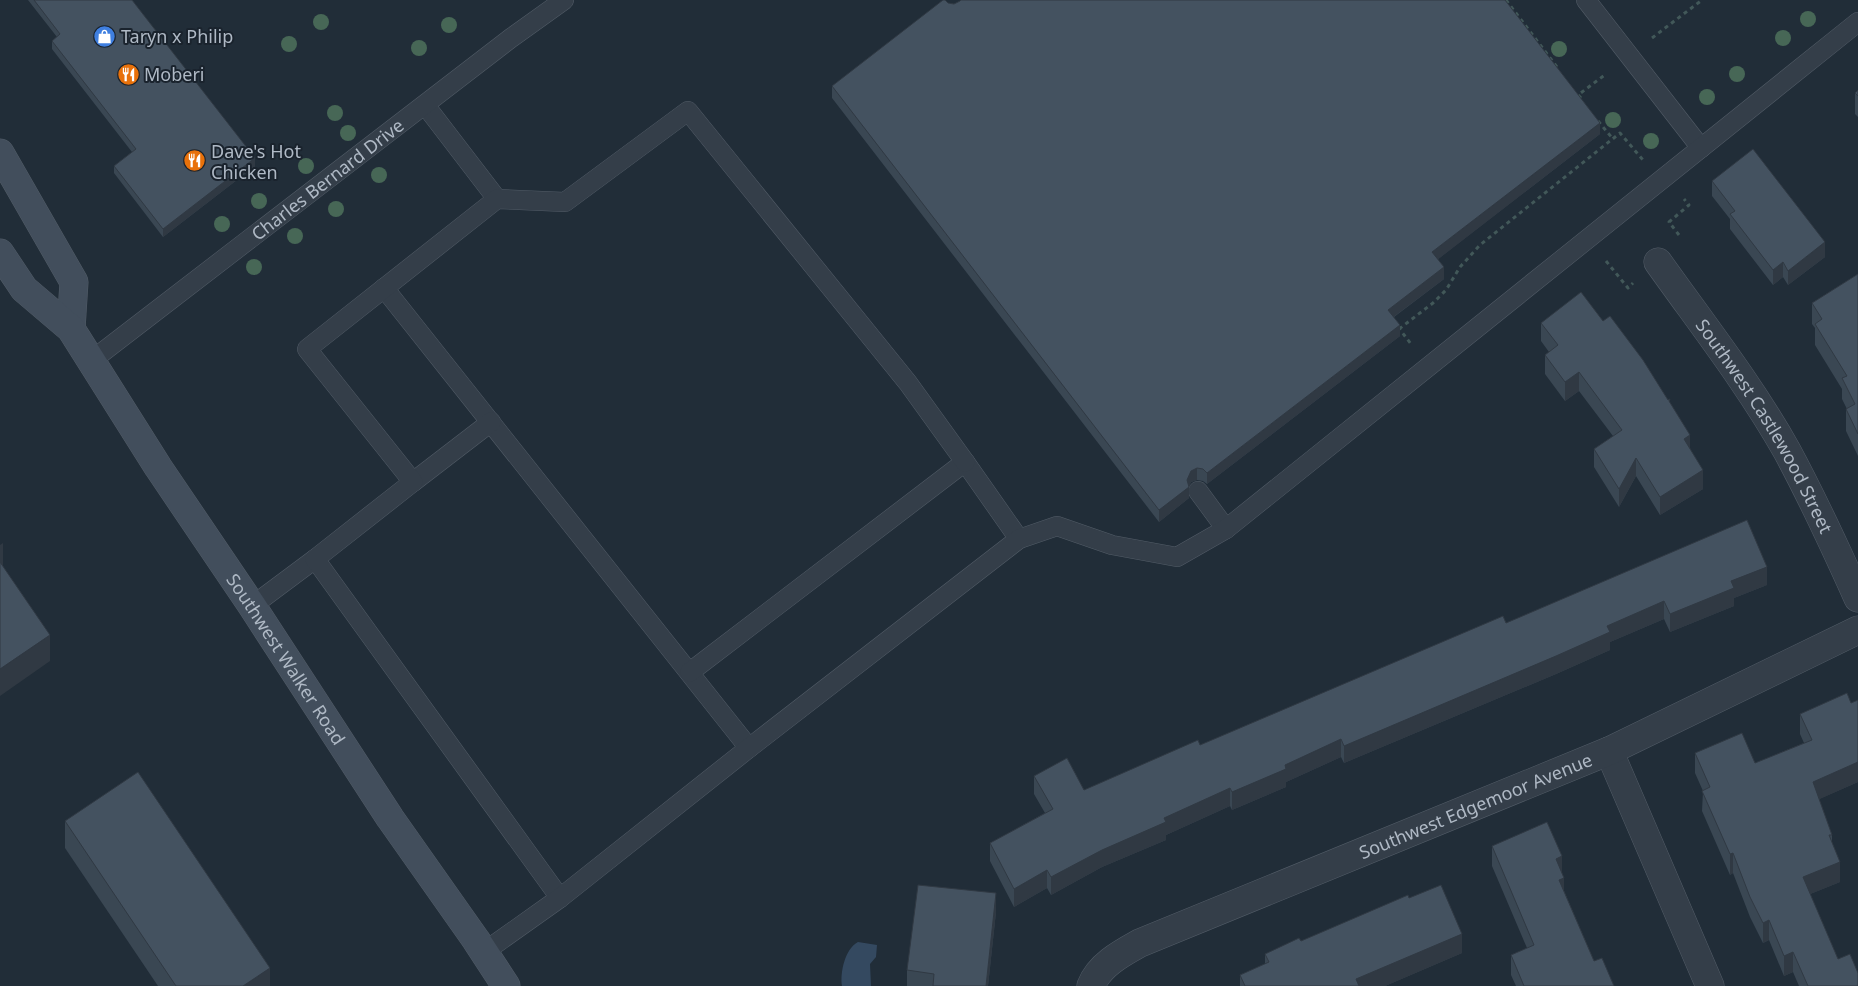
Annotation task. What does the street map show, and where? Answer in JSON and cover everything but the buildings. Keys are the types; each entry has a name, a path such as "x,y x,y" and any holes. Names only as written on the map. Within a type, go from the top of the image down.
{"main road":[{"path":"0,153 74,282 71,329"},
{"name":"Southwest Walker Road","path":"0,253 24,289 71,329 158,467 252,606 390,818 506,986"}],"street":[{"name":"Southwest Castlewood Street","path":"1658,262 1751,393 1786,450 1830,536 1858,598"},
{"name":"Southwest Edgemoor Avenue","path":"1093,982 1116,956 1140,943 1609,750 1858,630"},
{"path":"1609,750 1710,986"}],"lane":[{"name":"Charles Bernard Drive","path":"91,361 564,0"},
{"path":"1586,0 1701,148"},
{"path":"484,952 560,898 1019,539 1057,526 1112,545 1177,557 1226,529 1858,22"},
{"path":"424,105 497,199"},
{"path":"413,482 306,349 497,199 565,202 688,111 908,383 1019,539"},
{"path":"384,288 750,748"},
{"path":"252,606 316,559 491,422"},
{"path":"690,672 965,462"},
{"path":"1198,491 1226,529"},
{"path":"316,559 560,898"}],"path":[{"path":"1506,0 1560,71"},
{"path":"1572,87 1578,95"},
{"path":"1669,222 1689,204"},
{"path":"1393,321 1399,329"}],"water":[{"path":"858,942 877,945 876,957 870,964 871,986 842,986 844,961 853,945"}],"place":[{"name":"Taryn x Philip","path":"105,36"},
{"name":"Moberi","path":"128,74"},
{"name":"Dave's Hot Chicken","path":"195,161"}]}
